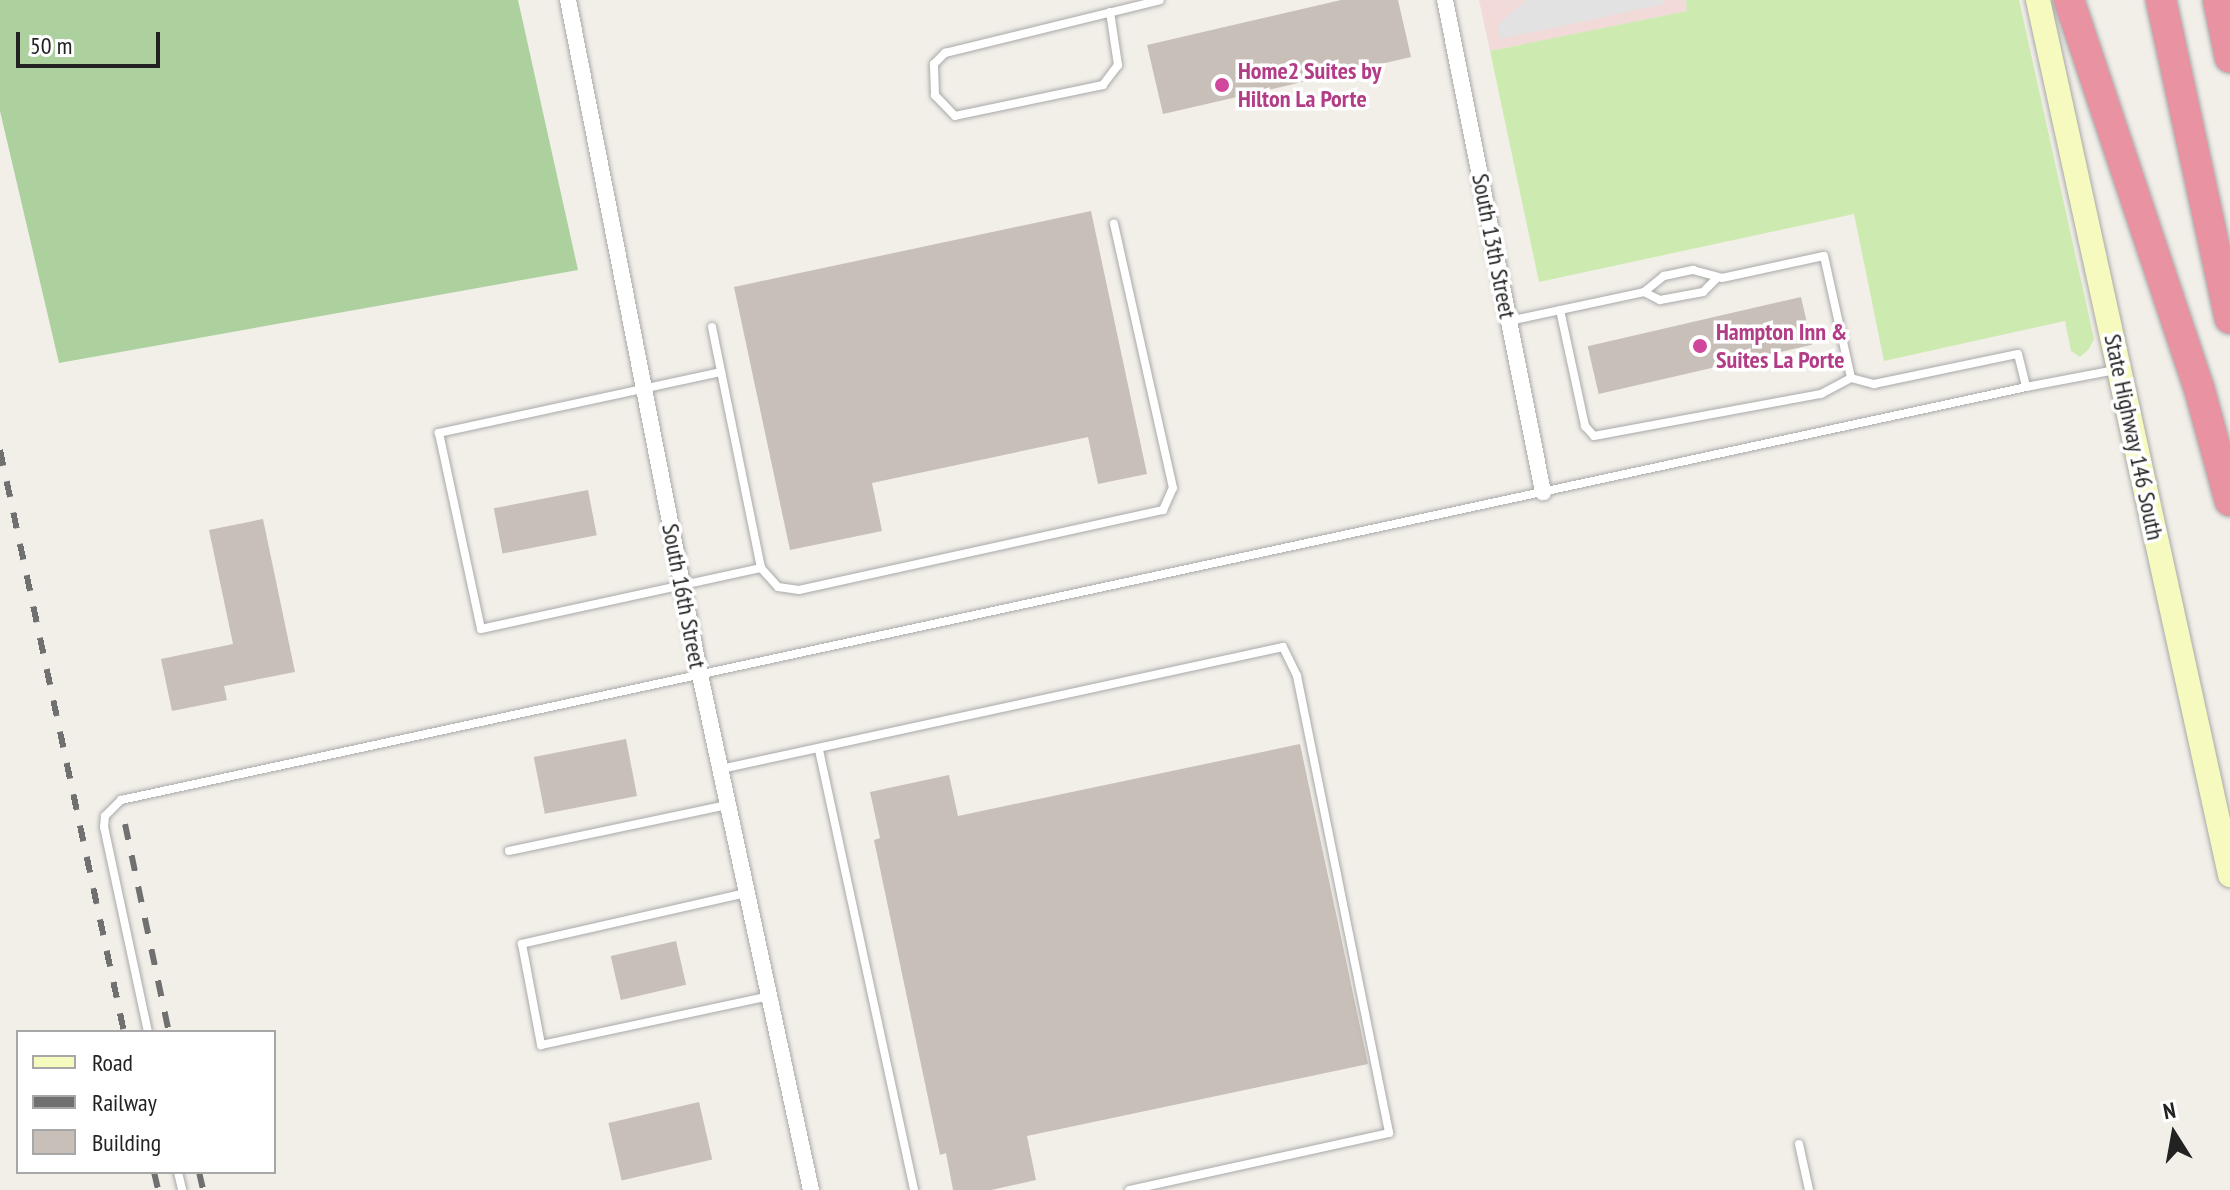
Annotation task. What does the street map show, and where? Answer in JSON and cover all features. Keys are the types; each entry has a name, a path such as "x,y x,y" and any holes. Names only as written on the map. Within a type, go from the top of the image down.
{"highway":[{"path":"2069,0 2199,388 2230,501"},
{"path":"2161,0 2230,319"},
{"path":"2218,0 2230,58"}],"main road":[{"name":"State Highway 146 South","path":"2038,0 2230,875"}],"street":[{"name":"South 16th Street","path":"568,0 700,675 811,1190"},
{"name":"South 13th Street","path":"1445,0 1543,492"}],"lane":[{"path":"1110,12 1118,65 1103,85 955,116 935,95 934,64 945,53 1110,12 1160,0"},
{"path":"712,327 761,568 778,587 799,590 1163,510 1173,488 1114,223"},
{"path":"1509,321 1644,292 1664,276 1693,270 1717,278 1824,256 1851,378"},
{"path":"1644,292 1653,299 1675,298 1703,292 1717,278"},
{"path":"1560,310 1585,426 1594,436 1821,394 1851,378 1874,384 2018,354 2026,387"},
{"path":"148,1030 104,827 105,816 121,800 2120,369"},
{"path":"721,372 439,433 481,629 761,568"},
{"path":"720,769 1283,647 1304,706 1389,1133 1129,1190"},
{"path":"819,750 914,1190"},
{"path":"509,851 728,805"},
{"path":"747,893 522,944 541,1045 769,996"},
{"path":"1799,1144 1809,1190"}],"shaded area":[{"path":"1479,0 1686,0 1688,11 1490,51"},
{"path":"1526,0 1664,0 1664,4 1500,39 1498,24"}],"green space":[{"path":"0,0 518,0 578,270 59,363 0,111"},
{"path":"1686,0 2019,0 2094,339 2089,349 2080,357 2071,351 2065,321 1884,361 1854,214 1539,282 1490,51 1687,11"}],"building":[{"name":"Home2 Suites by Hilton La Porte","path":"1341,0 1398,0 1411,57 1163,114 1147,45"},
{"path":"1091,211 1147,474 1098,484 1088,437 872,483 882,531 790,550 734,287"},
{"name":"Hampton Inn & Suites La Porte","path":"1801,297 1812,345 1599,394 1588,346"},
{"path":"588,490 597,535 503,553 494,508"},
{"path":"263,519 295,672 224,686 227,700 172,711 161,659 233,644 209,530"},
{"path":"626,739 637,796 545,814 534,757"},
{"path":"1300,744 1368,1064 1027,1136 1036,1180 991,1190 953,1190 946,1153 940,1155 874,840 880,838 870,792 949,775 958,816"},
{"path":"676,941 686,985 621,1000 611,956"},
{"path":"699,1102 712,1159 622,1180 608,1123"}],"railway":[{"path":"0,450 124,1030"},
{"path":"125,824 169,1030"},
{"path":"154,1174 158,1190"},
{"path":"199,1174 203,1190"}],"place":[{"name":"Home2 Suites by Hilton La Porte","path":"1222,85"},
{"name":"Hampton Inn & Suites La Porte","path":"1700,346"}]}
